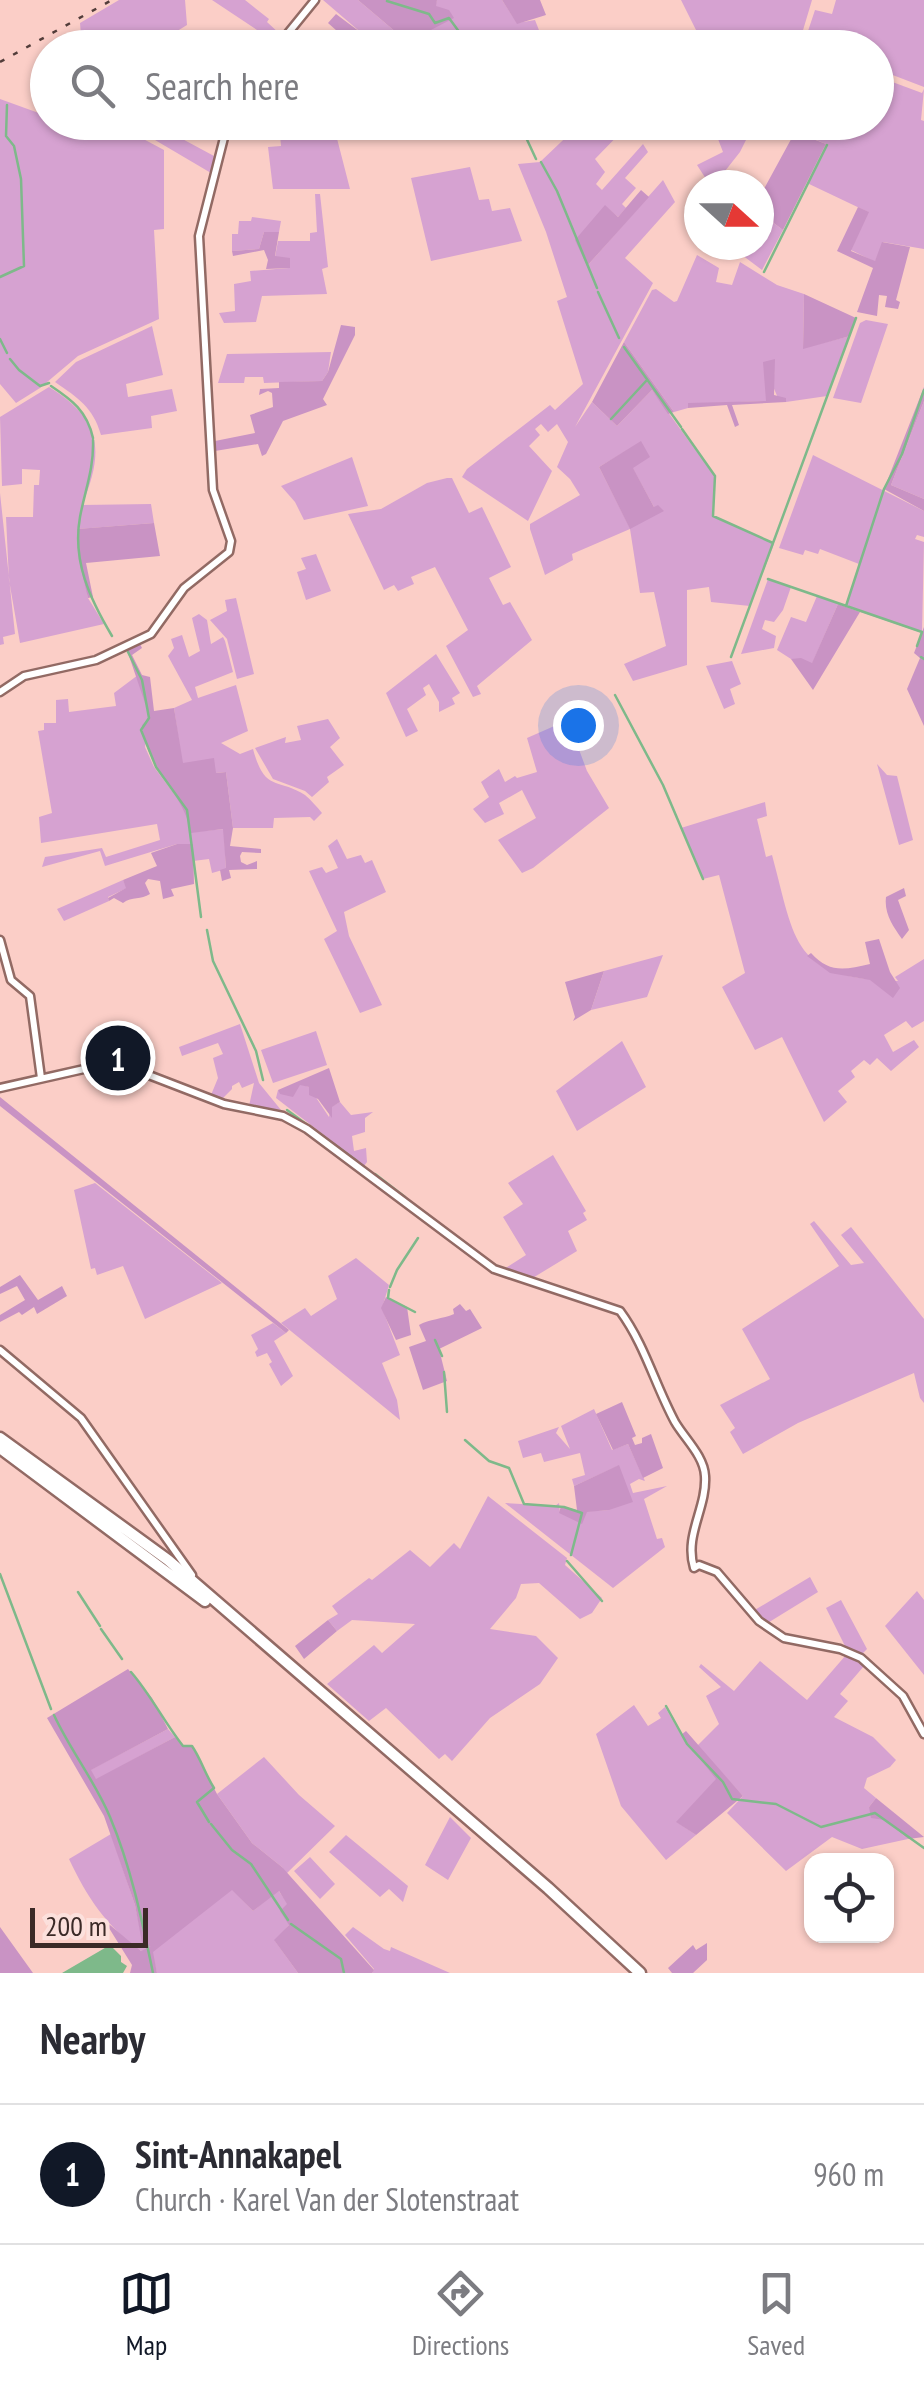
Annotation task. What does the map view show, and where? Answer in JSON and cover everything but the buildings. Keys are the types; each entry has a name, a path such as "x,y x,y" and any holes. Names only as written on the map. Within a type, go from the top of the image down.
{"main road":[{"path":"0,1438 170,1554 208,1596 640,1973"},
{"path":"0,1448 247,1630"}],"street":[{"path":"291,30 315,0"},
{"path":"0,692 24,676 96,660 151,634 184,588 229,552 232,542 213,490 200,236 224,140"},
{"path":"0,940 11,980 30,996 42,1078"},
{"path":"0,1088 115,1062 224,1104 288,1118 494,1268 620,1312 705,1473 690,1543 694,1568 699,1565 716,1572 759,1621 784,1638 840,1649 861,1658 903,1696 922,1731"},
{"path":"0,1350 81,1418 170,1554 208,1596"},
{"path":"170,1554 168,1569 176,1578"}],"shaded area":[{"path":"119,0 185,0 187,25 179,30 81,30 80,23"},
{"path":"212,0 245,0 269,19 267,22 276,30 257,30"},
{"path":"323,0 358,0 393,30 358,30"},
{"path":"358,0 437,0 436,6 449,10 454,18 431,30 393,30"},
{"path":"437,0 502,0 517,23 535,20 539,30 429,30 449,18 435,6"},
{"path":"502,0 540,0 546,15 517,24"},
{"path":"681,0 812,0 803,30 696,30"},
{"path":"836,0 924,0 924,87 894,76 894,30 808,30 815,10 832,14"},
{"path":"336,14 357,30 336,30 328,23"},
{"path":"894,83 922,93 924,89 924,249 883,242 875,262 851,250 868,212 807,183 826,144 816,140 894,140"},
{"path":"0,99 30,110 30,140 145,140 164,150 164,229 154,230 159,319 78,356 16,403 0,384"},
{"path":"155,140 184,140 214,156 211,173"},
{"path":"280,140 337,140 350,189 273,189 268,147 281,146"},
{"path":"563,140 613,140 595,159 605,172 596,184 602,190 643,144 648,152 625,178 636,188 622,204 626,208 618,217 605,206 588,265 663,180 675,202 625,258 653,283 575,427 592,402 617,426 652,390 715,477 712,516 774,544 750,606 711,602 709,587 687,590 687,665 633,681 624,664 666,646 654,592 640,593 630,529 572,554 573,560 545,575 530,529 530,524 580,495 557,467 568,442 557,424 548,432 541,424 535,429 540,435 529,446 552,471 528,521 462,477 467,469 550,405 555,410 583,384 557,301 567,297 518,164 540,162","holes":["641,442 632,467 654,507 630,528 599,467"]},
{"path":"718,140 746,140 726,170 700,170 697,165 723,152"},
{"path":"791,140 826,144 783,230 774,223 774,170"},
{"path":"470,167 479,200 489,199 492,211 510,208 522,241 431,261 411,178"},
{"path":"641,190 649,197 587,266 575,240 605,205 618,217"},
{"path":"315,194 320,194 328,267 322,269 327,294 262,296 256,322 224,323 219,313 235,311 234,284 251,281 250,271 289,268 275,257 278,241 310,241 310,233 317,232"},
{"path":"858,207 869,212 851,251 875,261 882,242 910,247 896,300 900,302 898,309 885,307 887,296 879,295 877,316 857,312 873,268 837,251"},
{"path":"252,217 281,221 279,232 264,232 259,249 232,251 232,234 238,234 239,221 251,221"},
{"path":"774,223 783,230 774,247"},
{"path":"264,232 279,232 275,256 290,258 290,268 266,269 264,250 233,256 232,251 259,249"},
{"path":"695,260 705,260 719,268 716,282 732,285 740,262 777,285 804,294 803,348 850,336 827,396 786,402 786,398 778,398 772,384 775,370 767,401 688,404 688,408 674,412 624,342 652,290 677,301"},
{"path":"749,260 767,260 762,270"},
{"path":"804,294 856,318 850,336 803,349"},
{"path":"866,320 888,324 861,403 833,398 860,323"},
{"path":"341,325 355,327 355,335 323,399 327,405 283,421 262,456 258,444 215,451 215,441 255,433 250,415 273,407 272,393 259,395 260,389 279,388 279,382 322,381"},
{"path":"152,326 163,375 126,384 128,397 172,389 177,411 151,416 152,428 101,435 89,410 55,382 76,362"},
{"path":"624,342 674,412 668,414 652,390 617,426 592,402"},
{"path":"331,352 328,372 322,381 264,383 263,377 245,377 244,383 218,383 227,354"},
{"path":"775,359 774,395 786,398 786,402 732,405 739,425 735,427 727,405 688,408 688,403 766,401 763,362"},
{"path":"49,387 79,411 94,437 94,468 82,505 151,504 154,523 78,529 88,598 104,624 20,643 9,580 6,517 33,517 34,485 39,485 40,470 22,469 22,484 2,486 0,417"},
{"path":"924,387 924,401 891,485 924,499 924,511 884,489"},
{"path":"924,401 924,499 891,485"},
{"path":"641,441 650,457 633,468 654,507 658,505 664,511 630,529 599,467"},
{"path":"813,455 924,511 924,537 917,535 915,539 924,542 922,633 846,607 859,564 820,549 818,554 805,550 803,555 779,548"},
{"path":"352,457 368,506 304,520 281,486"},
{"path":"452,478 469,513 482,507 511,567 489,578 503,605 510,602 532,640 477,686 481,694 473,697 446,646 468,630 435,567 411,577 414,584 398,591 394,585 384,590 348,514 381,509 427,483"},
{"path":"0,493 15,634 3,637 4,644 0,645"},
{"path":"154,523 160,556 86,563 93,597 88,598 77,529"},
{"path":"316,554 331,591 306,600 297,572 306,569 301,558"},
{"path":"768,579 791,587 783,610 774,622 765,620 762,629 776,636 774,648 741,654"},
{"path":"817,596 838,604 812,664 791,659 777,650 791,617 806,622"},
{"path":"236,598 254,674 237,679 227,639 210,620 227,611 225,600"},
{"path":"838,604 860,612 813,690 791,659 812,663"},
{"path":"199,614 207,620 211,644 223,637 233,672 195,687 198,698 236,685 248,731 221,743 240,754 253,749 267,778 305,795 322,813 314,821 310,817 274,818 273,828 233,828 226,772 182,763 174,708 192,700 168,656 174,648 171,639 182,635 189,657 200,651 192,618"},
{"path":"924,627 924,726 907,689 920,658 914,653"},
{"path":"140,644 142,648 132,655 142,675 150,677 154,711 174,708 183,763 214,758 216,773 226,772 233,828 230,846 261,849 261,853 242,852 240,856 247,865 257,861 257,869 229,870 231,878 222,881 220,870 226,868 223,829 191,833 181,804 150,755 142,725 149,718 148,712 127,650"},
{"path":"436,654 460,693 452,698 455,704 439,712 439,702 429,684 423,688 426,695 407,709 418,731 406,737 386,693"},
{"path":"732,661 741,684 730,689 735,704 724,709 706,666"},
{"path":"138,675 149,718 145,747 154,767 187,811 191,832 224,829 226,869 212,873 209,859 193,861 192,844 177,844 105,866 100,851 42,867 45,857 102,848 106,857 160,840 157,824 41,843 39,817 52,813 38,731 44,730 44,723 56,723 56,700 68,699 69,712 116,706 114,693"},
{"path":"328,719 340,738 330,747 344,765 327,777 329,782 312,797 273,779 255,748 286,737 285,743 301,740 297,726"},
{"path":"568,720 587,771 609,808 522,873 498,840 536,818 522,790 499,803 504,814 485,823 473,809 489,797 481,782 499,769 505,782 537,772 527,738"},
{"path":"877,764 887,775 897,776 913,840 899,845"},
{"path":"765,802 767,816 757,819 766,857 772,855 794,933 804,950 837,973 898,981 895,977 924,959 924,1021 912,1028 906,1021 884,1035 893,1052 914,1040 919,1047 891,1071 877,1058 870,1065 864,1060 851,1071 855,1077 838,1091 847,1102 824,1122 782,1037 755,1050 722,987 745,973 719,875 703,879 681,828"},
{"path":"337,839 347,859 361,855 365,863 372,860 386,892 344,912 349,936 382,1005 360,1013 324,939 337,931 309,871 322,867 326,873 338,868 328,846"},
{"path":"177,844 193,844 194,884 171,889 174,896 163,899 160,881 148,879 145,883 150,894 123,903 114,898 109,901 126,888 123,880 157,866 151,853"},
{"path":"123,880 127,888 108,897 109,901 64,921 57,909"},
{"path":"904,888 906,896 898,900 909,930 902,939 890,920 886,897"},
{"path":"879,939 900,988 893,998 870,980 830,973 807,956 811,953 824,964 838,968 870,964 865,942"},
{"path":"663,955 647,997 591,1010 604,971"},
{"path":"604,971 591,1010 573,1021 565,982"},
{"path":"240,1024 259,1083 281,1110 249,1106 254,1083 242,1088 239,1082 222,1099 211,1095 218,1078 213,1058 223,1054 218,1043 182,1056 179,1047"},
{"path":"316,1031 327,1065 273,1083 261,1050"},
{"path":"622,1041 646,1087 577,1131 556,1091"},
{"path":"329,1068 340,1102 332,1107 332,1118 318,1099 309,1095 309,1087 300,1085 293,1097 278,1090"},
{"path":"300,1084 309,1087 329,1117 331,1107 340,1102 351,1115 373,1112 365,1118 365,1132 352,1136 354,1151 366,1148 364,1166 276,1098 278,1090 281,1094"},
{"path":"0,1097 289,1330 286,1333 0,1106"},
{"path":"553,1155 586,1211 583,1213 587,1220 568,1231 577,1251 531,1279 504,1269 526,1255 503,1217 523,1204 508,1183"},
{"path":"95,1183 222,1283 145,1319 123,1266 97,1275 95,1268 91,1269 74,1190"},
{"path":"814,1221 851,1265 864,1263 841,1235 851,1227 924,1319 924,1403 914,1373 798,1423 743,1454 730,1432 735,1428 720,1405 770,1379 742,1329 839,1266 810,1224"},
{"path":"356,1258 389,1285 382,1308 400,1355 382,1363 397,1400 400,1420 281,1323 305,1308 311,1316 337,1299 328,1276"},
{"path":"20,1275 38,1300 62,1286 67,1296 37,1314 34,1307 0,1322 0,1315 25,1300 17,1286 0,1294 0,1287"},
{"path":"386,1297 407,1307 411,1335 396,1340 381,1308"},
{"path":"460,1304 466,1311 470,1309 482,1328 439,1349 447,1381 423,1390 409,1347 426,1341 419,1325 454,1314 453,1309"},
{"path":"273,1323 286,1333 274,1341 293,1376 281,1386 267,1353 257,1357 258,1349 251,1335"},
{"path":"622,1402 636,1436 632,1438 635,1445 651,1434 663,1468 643,1478 628,1444 613,1450 596,1414"},
{"path":"594,1409 612,1450 628,1444 645,1481 639,1479 630,1484 633,1493 667,1486 644,1499 657,1539 662,1538 665,1547 613,1588 505,1503 559,1503 560,1513 609,1510 618,1466 574,1486 572,1479 585,1475 580,1453 544,1462 541,1453 523,1458 518,1441 559,1427 556,1433 570,1449 561,1426"},
{"path":"619,1465 633,1502 587,1512 582,1524 559,1513 561,1506 577,1510 574,1486"},
{"path":"488,1496 567,1558 565,1565 602,1598 592,1613 580,1619 539,1583 521,1584 516,1598 490,1629 536,1636 558,1658 540,1684 490,1718 452,1761 445,1754 439,1759 386,1708 369,1721 327,1684 374,1645 382,1653 415,1624 352,1620 337,1631 328,1620 338,1614 332,1606 410,1550 430,1567 454,1543 460,1549"},
{"path":"810,1577 818,1592 766,1624 753,1611"},
{"path":"917,1591 924,1600 924,1675 885,1626"},
{"path":"841,1600 867,1649 862,1654 845,1646 826,1608"},
{"path":"328,1620 337,1631 304,1659 295,1646"},
{"path":"846,1655 864,1666 840,1694 848,1701 834,1717 873,1737 896,1760 867,1778 864,1788 876,1798 869,1807 908,1839 862,1849 832,1837 810,1853 804,1853 804,1858 786,1871 727,1813 743,1796 697,1746 719,1724 706,1696 721,1687 699,1667 701,1664 734,1691 760,1661 807,1700"},
{"path":"128,1669 152,1698 168,1729 91,1770 96,1779 175,1737 183,1746 192,1746 217,1794 252,1843 282,1867 374,1970 372,1973 298,1973 274,1940 289,1925 280,1911 287,1904 279,1891 253,1911 232,1890 153,1952 157,1973 130,1973 132,1965 104,1920 141,1951 151,1946 143,1948 135,1905 104,1816 47,1718"},
{"path":"634,1705 648,1726 661,1718 658,1713 665,1707 681,1735 717,1779 677,1822 696,1835 666,1860 621,1806 596,1734"},
{"path":"168,1729 175,1737 96,1780 90,1770"},
{"path":"686,1731 743,1796 696,1835 676,1822 716,1779 681,1735"},
{"path":"264,1757 335,1826 286,1874 252,1843 217,1794"},
{"path":"876,1798 924,1837 908,1839 885,1820 871,1818 869,1807"},
{"path":"450,1817 471,1838 448,1880 425,1865"},
{"path":"111,1834 135,1905 144,1947 232,1889 253,1911 278,1890 288,1904 289,1925 275,1941 298,1973 157,1973 151,1949 141,1951 108,1921 69,1859"},
{"path":"346,1835 408,1886 403,1902 389,1889 380,1897 329,1852"},
{"path":"310,1857 335,1884 320,1899 294,1871"},
{"path":"0,1927 33,1973 0,1973"},
{"path":"353,1927 384,1949 390,1951 391,1947 450,1973 372,1973 374,1969 345,1935"},
{"path":"707,1943 707,1960 693,1973 672,1973 668,1968 693,1945 696,1950"},
{"path":"110,1945 127,1966 123,1973 62,1973"}],"waterway":[{"path":"387,1 429,14 435,23 449,18 458,30"},
{"path":"0,277 24,266 21,179 14,146 6,136 7,105"},
{"path":"527,140 536,159"},
{"path":"764,272 827,145"},
{"path":"541,162 597,288"},
{"path":"598,292 619,338"},
{"path":"731,657 856,318"},
{"path":"0,339 7,353"},
{"path":"624,347 681,427"},
{"path":"10,359 40,386 49,383"},
{"path":"611,419 647,380"},
{"path":"51,386 78,407 93,438"},
{"path":"846,606 884,489 902,454 924,390"},
{"path":"682,429 715,476 713,516 773,543"},
{"path":"93,440 91,470 80,517 79,549 90,594 112,636"},
{"path":"768,579 922,632 917,646"},
{"path":"128,652 142,680 149,718 141,730 156,767 187,810 201,917"},
{"path":"615,695 663,785 703,879"},
{"path":"207,930 213,961 256,1051 263,1080"},
{"path":"287,1110 357,1161"},
{"path":"375,1174 405,1197"},
{"path":"390,1287 418,1238"},
{"path":"389,1290 388,1298 415,1312"},
{"path":"435,1340 442,1356"},
{"path":"444,1372 447,1412"},
{"path":"465,1440 489,1461 509,1468 524,1504 564,1507 582,1513 571,1555"},
{"path":"567,1561 602,1601"},
{"path":"0,1574 51,1709"},
{"path":"78,1592 100,1626"},
{"path":"101,1629 122,1659"},
{"path":"131,1672 183,1746 192,1746 198,1756 214,1788 197,1802 209,1822"},
{"path":"666,1706 687,1744 723,1782 732,1799 776,1804 821,1827 875,1813 924,1848"},
{"path":"54,1715 110,1817 135,1894 153,1973"},
{"path":"211,1824 232,1850 251,1864 288,1920"},
{"path":"291,1924 341,1959 344,1973"}],"railway":[{"path":"58,30 112,0"},
{"path":"0,62 30,45"}],"place":[{"name":"Sint-Annakapel","path":"118,1058"}]}
